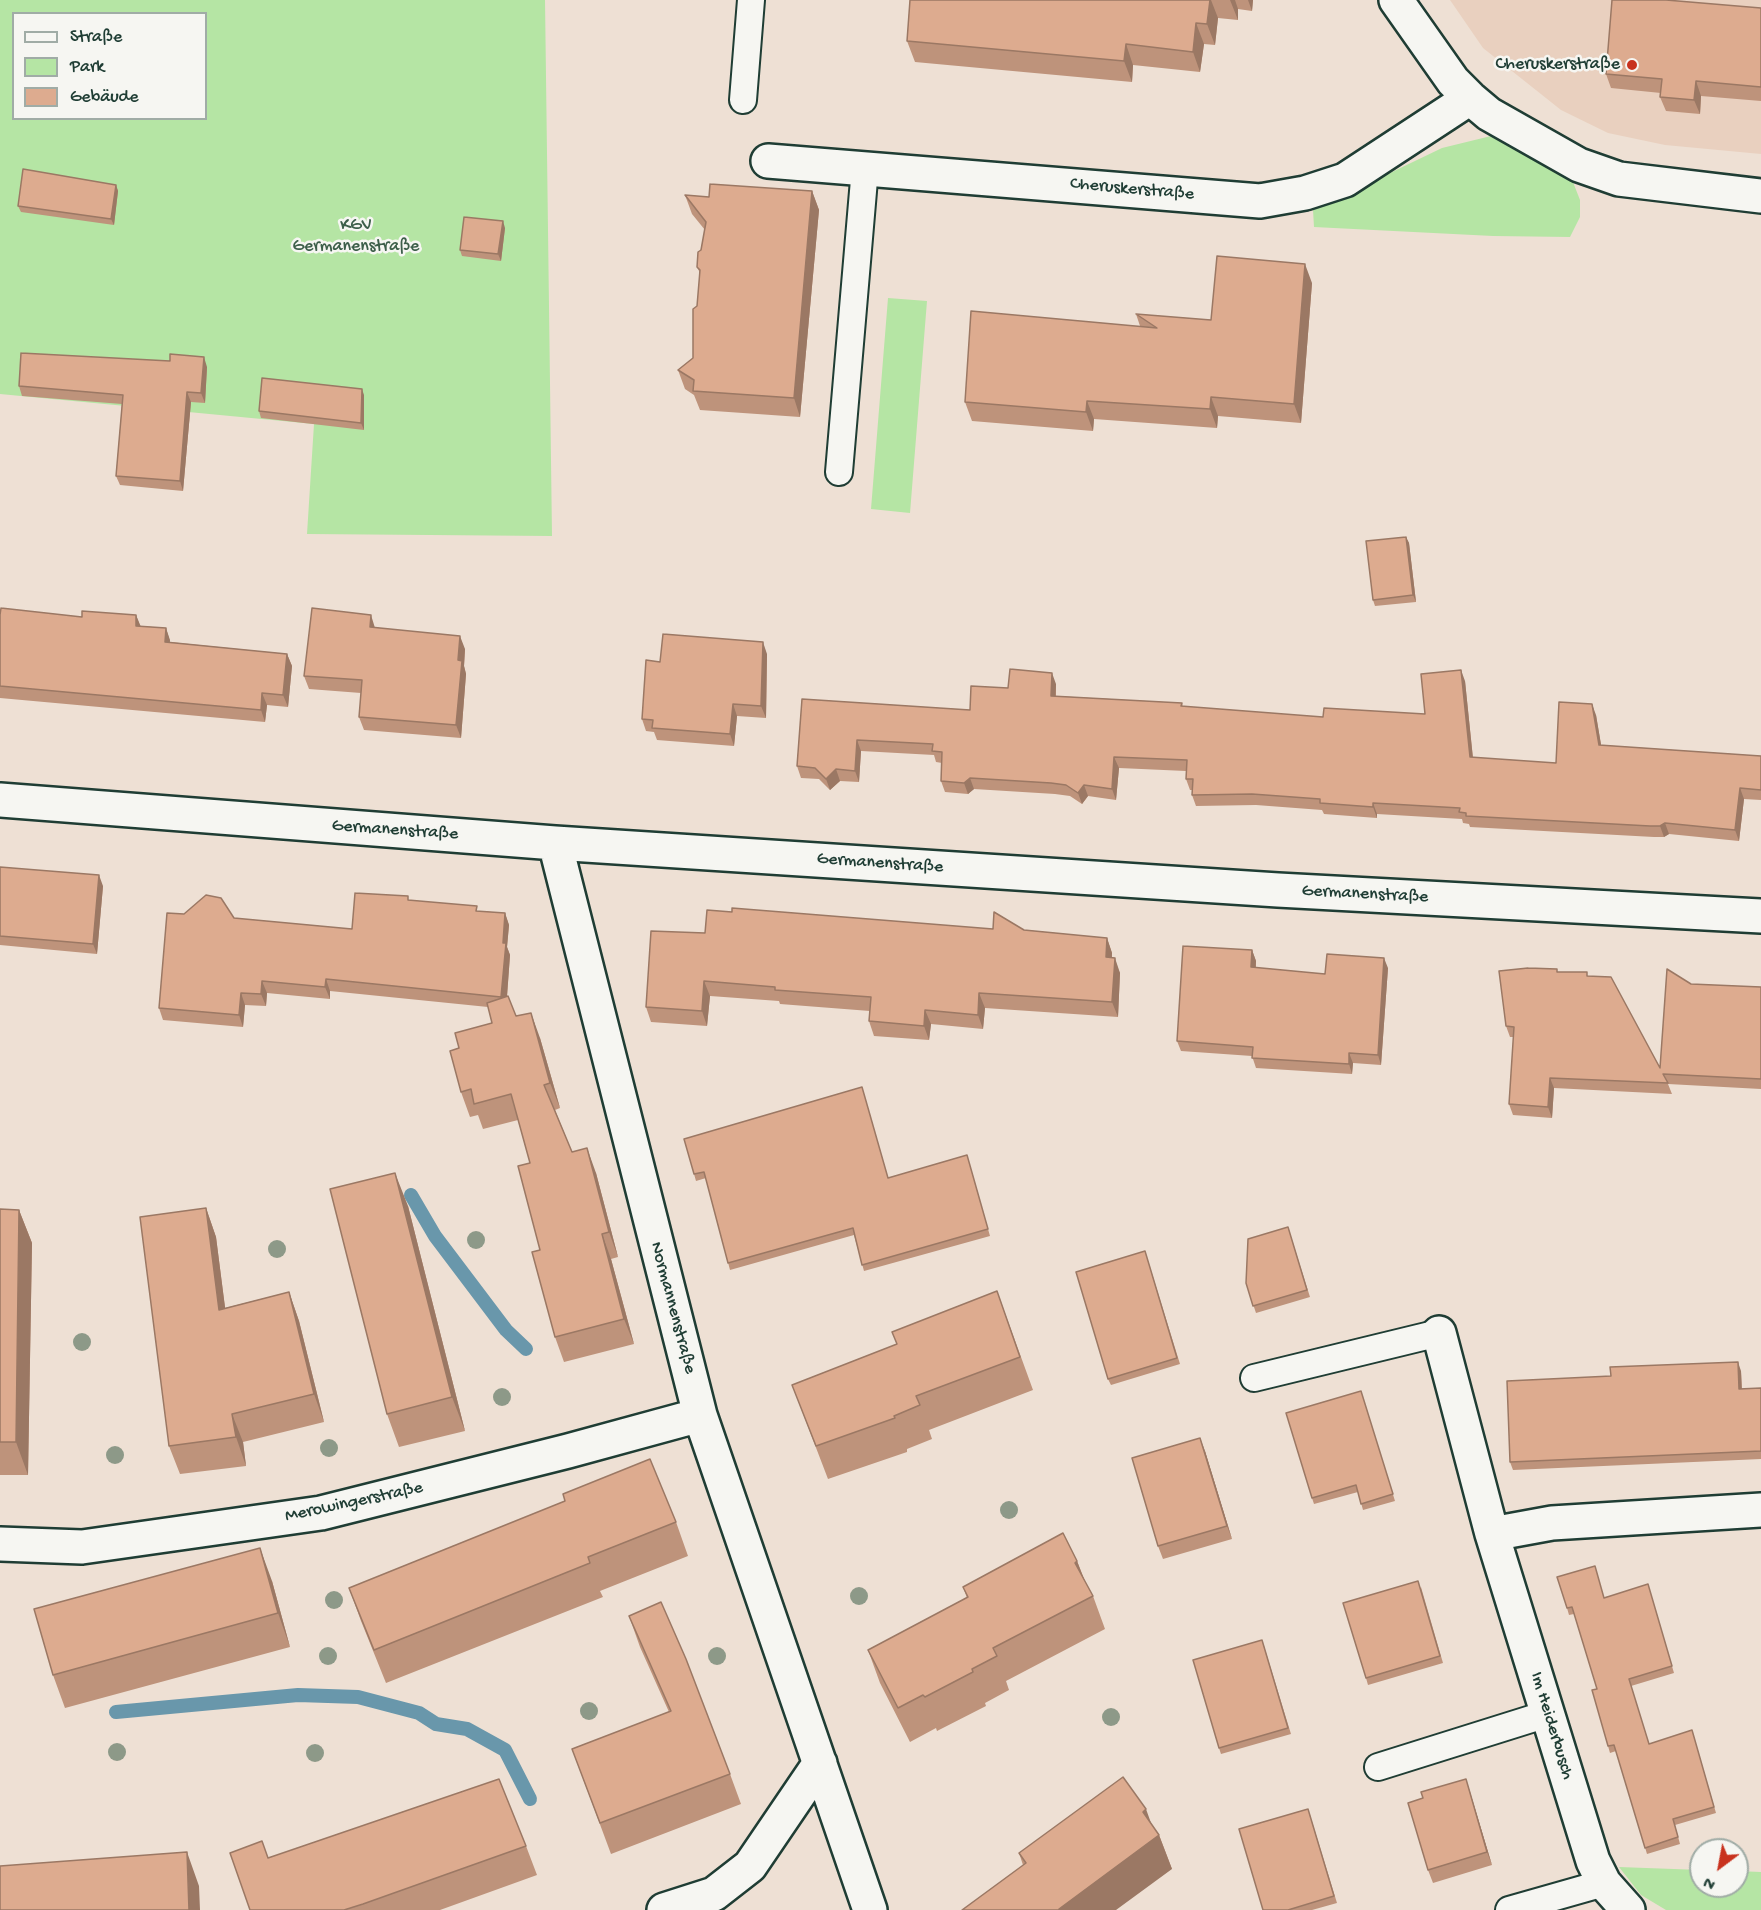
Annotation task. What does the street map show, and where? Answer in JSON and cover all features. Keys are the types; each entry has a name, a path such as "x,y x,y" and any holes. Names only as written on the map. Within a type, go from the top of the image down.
{"street":[{"path":"1396,0 1447,73 1470,98 1489,114 1579,165 1618,179 1761,196"},
{"name":"Cheruskerstraße","path":"768,160 1260,201 1305,194 1345,180 1470,98"},
{"name":"Germanenstraße","path":"0,800 555,843 1278,890 1761,916"},
{"name":"Normannenstraße","path":"555,843 651,1231 700,1415 870,1910"},
{"name":"Im Heiderbusch","path":"1439,1333 1492,1533 1593,1861 1604,1883 1628,1910"},
{"name":"Merowingerstraße","path":"0,1544 82,1547 321,1513 568,1451 700,1415"},
{"path":"1492,1533 1552,1523 1761,1510"},
{"path":"664,1910 714,1894 750,1866 820,1763"}],"lane":[{"path":"743,100 751,0"},
{"path":"839,472 865,168"},
{"path":"1254,1378 1439,1333"},
{"path":"1378,1767 1547,1714"},
{"path":"1509,1910 1604,1883"}],"shaded area":[{"name":"Cheruskerstraße","path":"1450,0 1761,0 1761,154 1665,145 1608,133 1561,110 1483,48"}],"green space":[{"name":"KGV Germanenstraße","path":"0,0 545,0 552,536 307,534 314,424 0,394"},
{"path":"1491,136 1536,157 1571,177 1580,200 1580,217 1570,237 1493,236 1314,227 1313,210 1442,148"},
{"path":"888,298 927,301 910,513 871,509"},
{"path":"1619,1867 1689,1870 1689,1898 1749,1898 1749,1872 1761,1872 1761,1910 1666,1910 1641,1895"}],"building":[{"path":"910,0 1210,0 1207,24 1196,23 1193,52 1126,44 1124,61 907,41"},
{"path":"1612,0 1666,0 1761,8 1761,87 1696,81 1694,100 1660,97 1662,79 1606,74"},
{"path":"23,169 116,185 111,219 18,206"},
{"path":"710,184 812,191 794,398 693,391 694,380 678,370 693,358 693,309 697,306 700,270 697,267 698,252 701,250 706,222 685,195 709,197"},
{"path":"464,217 503,221 498,254 460,250"},
{"path":"1217,256 1305,264 1294,404 1211,397 1210,409 1087,401 1086,412 965,402 971,311 1157,328 1136,314 1211,320"},
{"path":"21,353 170,361 170,354 204,357 201,393 187,392 180,481 116,476 123,395 19,386"},
{"path":"262,378 362,389 361,423 259,411"},
{"path":"1406,537 1413,595 1373,600 1366,541"},
{"path":"1,608 82,617 82,611 136,615 136,626 166,628 165,642 287,654 283,695 262,693 261,710 0,686"},
{"path":"312,608 371,615 370,627 460,636 458,660 462,661 456,725 359,717 362,680 304,676"},
{"path":"663,634 763,642 761,706 733,704 730,734 652,728 653,720 642,719 646,660 660,662"},
{"path":"1010,669 1052,673 1051,696 1182,703 1181,706 1323,717 1324,708 1425,714 1421,674 1461,670 1470,757 1556,763 1559,702 1592,704 1599,745 1761,756 1761,790 1740,788 1735,830 1665,823 1660,826 1650,826 1466,816 1466,813 1459,812 1460,808 1373,803 1373,807 1320,803 1320,799 1252,794 1192,795 1193,779 1186,779 1187,760 1114,757 1112,789 1084,785 1078,793 1066,785 1051,783 970,778 964,783 941,781 942,752 932,751 933,744 857,740 855,771 836,769 826,779 815,768 797,766 802,699 970,710 971,686 1008,688"},
{"path":"0,867 99,875 93,944 0,936"},
{"path":"355,893 408,896 408,900 477,906 476,911 505,913 503,943 506,943 501,997 326,979 325,987 262,981 261,994 241,993 239,1015 159,1008 167,913 184,914 206,895 221,898 234,918 352,929"},
{"path":"732,908 993,929 994,912 1024,930 1107,938 1106,957 1115,958 1112,1002 979,993 978,1015 925,1010 924,1026 869,1021 871,997 775,990 775,987 704,981 702,1011 646,1007 651,931 705,933 707,910 732,912"},
{"path":"1183,946 1252,950 1251,967 1325,974 1327,954 1384,958 1378,1055 1349,1053 1349,1064 1252,1058 1253,1047 1177,1041"},
{"path":"1528,968 1557,969 1557,972 1587,972 1587,976 1611,977 1660,1068 1667,969 1691,984 1761,987 1761,1079 1663,1074 1668,1083 1550,1078 1548,1107 1509,1104 1514,1027 1506,1026 1499,971"},
{"path":"508,996 516,1016 531,1013 550,1083 544,1085 572,1152 587,1148 609,1232 602,1234 624,1319 555,1337 532,1252 540,1250 518,1166 530,1163 511,1094 474,1104 471,1089 461,1092 450,1051 459,1048 455,1033 492,1023 487,1003"},
{"path":"862,1087 888,1178 967,1155 988,1229 862,1265 853,1228 728,1263 704,1172 694,1174 684,1139"},
{"path":"395,1173 452,1397 387,1414 330,1189"},
{"path":"206,1208 219,1310 289,1292 314,1394 232,1414 236,1437 169,1446 140,1217"},
{"path":"0,1209 19,1210 16,1442 0,1442"},
{"path":"1288,1227 1307,1290 1253,1306 1246,1283 1248,1239"},
{"path":"1145,1251 1177,1358 1108,1379 1076,1272"},
{"path":"997,1291 1020,1357 916,1396 920,1405 894,1416 895,1418 816,1446 792,1385 897,1344 892,1332"},
{"path":"1738,1362 1739,1389 1761,1388 1761,1451 1510,1462 1507,1381 1611,1376 1610,1367"},
{"path":"1361,1391 1393,1494 1361,1504 1356,1485 1312,1498 1286,1413"},
{"path":"1200,1438 1227,1526 1158,1546 1132,1458"},
{"path":"650,1459 676,1522 588,1557 590,1563 374,1650 349,1588 565,1501 563,1494"},
{"path":"1063,1533 1077,1561 1075,1563 1093,1596 993,1648 997,1656 972,1669 973,1672 898,1708 868,1650 968,1597 963,1587"},
{"path":"260,1548 278,1613 53,1675 34,1609"},
{"path":"1595,1566 1604,1598 1648,1584 1672,1666 1629,1679 1649,1744 1692,1730 1714,1807 1673,1819 1678,1837 1645,1848 1614,1745 1608,1746 1592,1690 1597,1689 1572,1607 1567,1608 1557,1577"},
{"path":"1418,1581 1440,1656 1366,1678 1343,1603"},
{"path":"661,1602 686,1659 730,1774 600,1823 572,1749 671,1711 629,1616"},
{"path":"1262,1640 1288,1728 1219,1748 1193,1660"},
{"path":"1123,1777 1146,1809 1143,1812 1159,1835 1060,1910 962,1910 1026,1863 1019,1853"},
{"path":"499,1779 526,1846 344,1910 250,1910 230,1853 262,1841 268,1858"},
{"path":"1466,1779 1487,1852 1428,1870 1408,1803 1423,1798 1421,1792"},
{"path":"1308,1809 1334,1896 1288,1910 1263,1910 1239,1829"},
{"path":"187,1852 189,1910 0,1910 0,1866"}],"waterway":[{"path":"411,1195 435,1236 506,1330 526,1349"},
{"path":"116,1712 298,1695 358,1697 419,1713 436,1724 467,1729 505,1750 530,1799"}],"place":[{"name":"Cheruskerstraße","path":"1632,65"}]}
